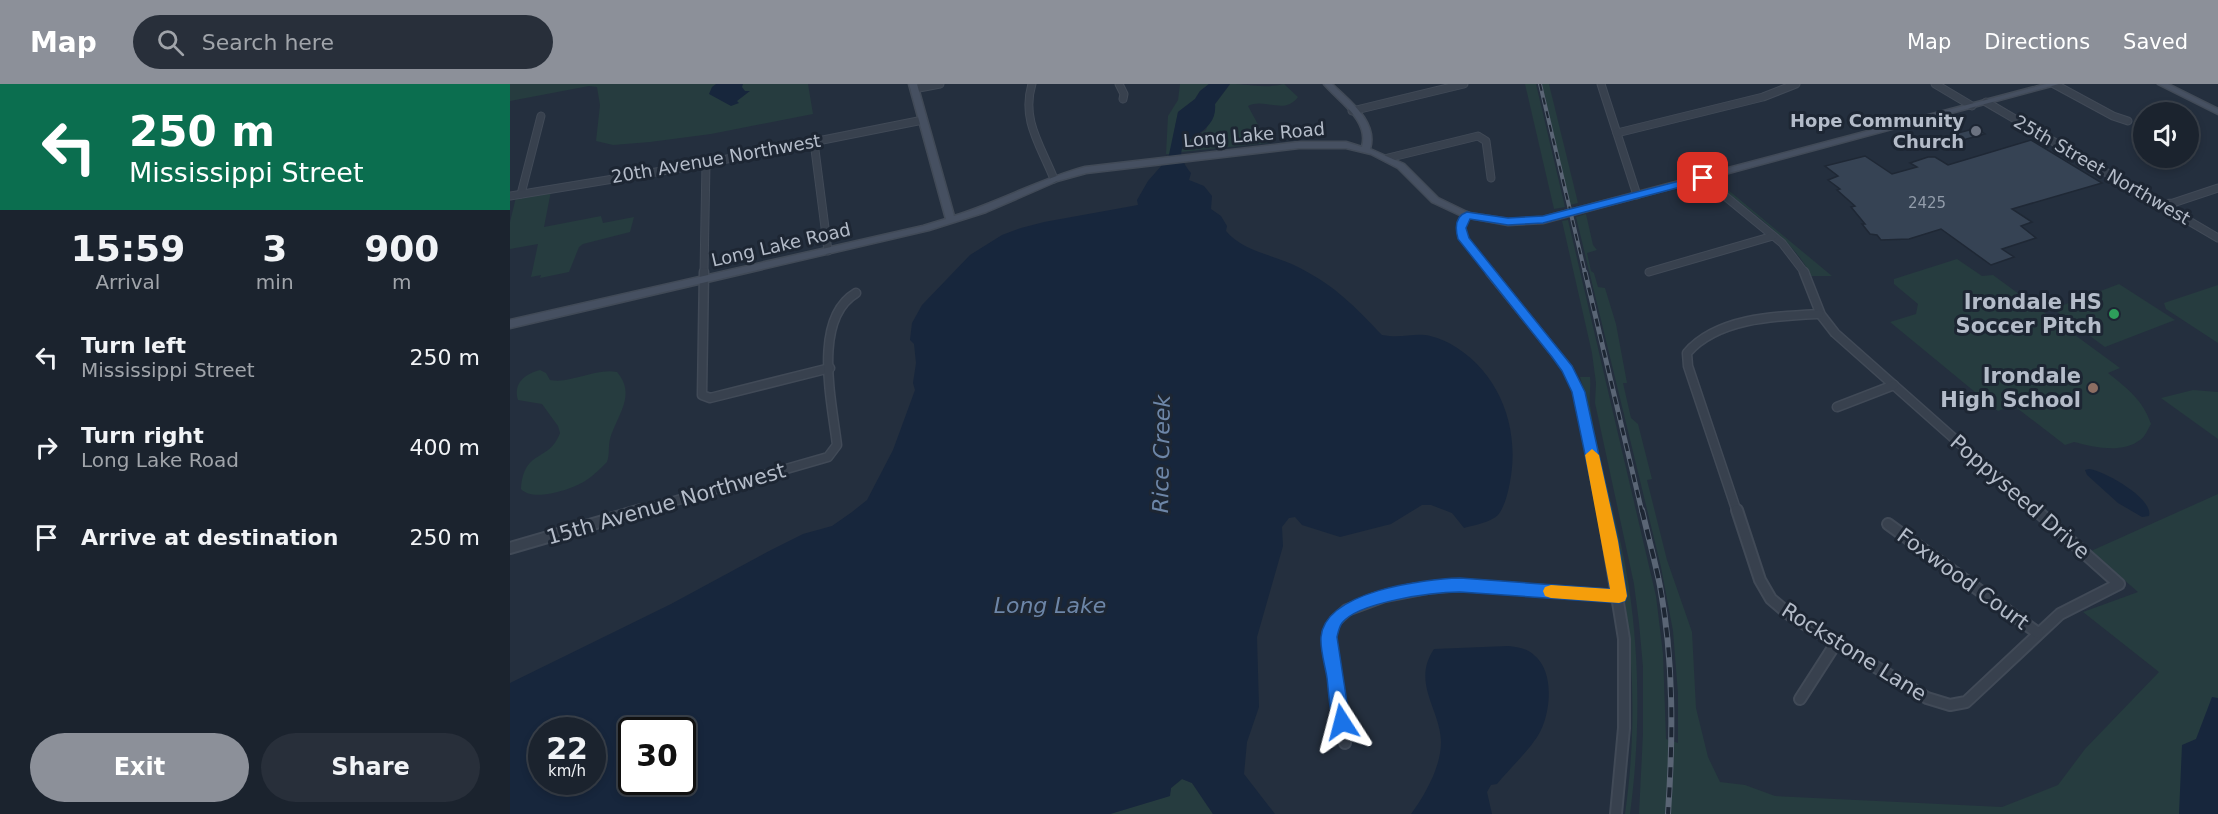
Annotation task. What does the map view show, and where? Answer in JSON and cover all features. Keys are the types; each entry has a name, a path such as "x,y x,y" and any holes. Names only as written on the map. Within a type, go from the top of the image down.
{"street":[{"path":"940,84 914,86 951,221"},
{"path":"1032,84 1027,99 1027,117 1054,179"},
{"path":"1119,84 1124,94 1122,99"},
{"path":"1328,84 1368,132 1370,140 1366,149"},
{"path":"1352,111 1464,84"},
{"path":"1601,84 1637,195"},
{"path":"1617,133 1763,97 1796,84"},
{"path":"1935,84 1972,106"},
{"path":"2054,84 2113,116 2128,121"},
{"name":"Long Lake Road","path":"510,324 951,221 1054,179 1098,168 1315,144 1346,145 1366,149 1388,158 1405,170 1435,200 1467,215 1508,222 1543,220 2054,84"},
{"path":"2162,84 2218,112"},
{"name":"25th Street Northwest","path":"1986,102 2218,238"},
{"path":"521,194 541,116"},
{"name":"20th Avenue Northwest","path":"510,196 706,163 923,120"},
{"path":"1388,158 1484,134 1491,178"},
{"path":"814,142 828,251"},
{"path":"706,163 701,392 705,398 831,368 829,345 833,321 842,302 856,293"},
{"name":"Poppyseed Drive","path":"1703,178 1773,236 1800,264 1820,314 1835,333 2119,584"},
{"path":"2161,204 2173,203 2218,188"},
{"path":"1467,215 1461,226 1464,239 1562,362 1578,392 1610,541 1619,596 1625,680 1624,728 1616,814"},
{"path":"1649,272 1773,236"},
{"name":"Rockstone Lane","path":"1820,314 1769,317 1706,336 1690,348 1687,360 1764,590 1771,599 1790,615 1927,698 1950,705 1959,705 1971,698 2060,614 2119,584"},
{"name":"15th Avenue Northwest","path":"510,548 823,460 831,455 837,445 831,368"},
{"path":"1837,407 1894,386"},
{"name":"Foxwood Court","path":"1888,524 2038,633"},
{"path":"1345,743 1329,637 1335,620 1347,610 1386,596 1436,586 1460,585 1619,596"},
{"path":"1800,699 1836,643"}],"green space":[{"path":"510,84 808,84 813,114 711,134 613,145 596,141 600,105 597,87 589,86 510,101"},
{"path":"1180,84 1209,84 1178,112 1170,154 1166,154 1168,116 1178,100"},
{"path":"1230,84 1263,86 1284,84 1298,97 1287,105 1261,103 1248,106 1268,143 1181,152 1185,143 1206,130 1215,104"},
{"path":"1525,84 1536,84 1565,207 1554,209"},
{"path":"1542,84 1549,84 1578,203 1570,205"},
{"path":"1716,179 1832,276 1811,276 1803,262 1781,237 1715,183"},
{"path":"551,191 544,227 601,216 603,223 634,217 630,232 583,244 579,247 569,272 540,278 541,275 531,277 538,244 510,249 510,222 516,197"},
{"path":"1586,214 1593,245 1597,250 1587,253 1591,271 1594,273 1598,287 1605,288 1616,324 1627,383 1623,383 1631,418 1638,424 1652,479 1647,480 1667,560 1692,632 1696,708 1708,757 1720,782 1745,785 1775,796 2002,807 2058,785 2085,749 2159,672 2083,612 2138,592 2091,551 2218,494 2218,814 1639,814 1643,667 1634,584 1595,403 1596,383 1592,353 1562,221 1568,220 1656,596 1663,654 1666,739 1678,743 1678,694 1673,631 1661,567 1576,217"},
{"path":"1957,259 1982,276 1993,275 2120,368 2108,373 2139,401 2151,424 2142,439 2116,448 2074,442 2065,445 2013,405 1998,411 1890,322 1916,314 1918,304 1894,284 1894,279"},
{"name":"Irondale HS Soccer Pitch","path":"2119,284 2175,320 2105,347 2053,309"},
{"path":"2218,285 2218,343 2166,309 2164,303"},
{"path":"540,370 546,373 550,380 558,381 600,372 617,372 623,380 625,389 624,405 610,439 607,462 591,477 579,484 542,495 526,493 521,489 523,476 532,461 550,449 560,433 558,426 542,404 518,400 517,394 522,380"},
{"path":"1580,377 1590,377 1590,405 1594,428 1625,564 1633,615 1637,672 1637,729 1630,814 1625,814 1632,727 1630,645 1612,522"},
{"path":"2193,390 2218,392 2218,439 2161,398"},
{"path":"1182,779 1192,783 1213,814 1110,814 1169,796 1171,788"}],"water":[{"path":"716,84 743,84 745,91 750,91 737,101 739,103 731,106 709,94"},
{"name":"Long Lake","path":"1209,84 1230,84 1215,104 1214,117 1208,126 1185,144 1181,151 1183,160 1191,173 1189,180 1204,186 1212,196 1211,209 1221,216 1227,226 1226,231 1241,244 1291,264 1325,283 1354,306 1382,335 1421,335 1438,338 1466,354 1480,367 1501,399 1508,417 1511,437 1513,456 1507,496 1498,515 1487,521 1464,528 1452,513 1431,505 1422,505 1391,524 1340,537 1302,525 1295,517 1289,518 1282,527 1283,546 1257,637 1259,707 1247,742 1244,774 1275,814 1213,814 1192,783 1182,779 1171,788 1170,796 1110,814 510,814 510,683 671,604 803,534 832,526 867,500 893,450 915,390 913,383 916,363 914,344 910,340 912,323 922,305 970,255 1002,235 1044,222 1138,205 1137,200 1148,181 1162,165 1167,164 1178,112 1195,99 1200,91"},
{"path":"2089,469 2116,480 2136,494 2149,509 2149,516 2142,517 2118,503 2087,475 2085,470"},
{"path":"1508,646 1522,648 1531,653 1540,662 1548,680 1547,712 1537,737 1497,784 1491,785 1487,792 1492,814 1411,814 1431,780 1440,751 1440,730 1426,685 1425,673 1434,649"},
{"path":"2212,697 2218,698 2218,814 2179,814 2182,745 2196,739"}],"building":[{"path":"1977,128 1985,134 1963,140 1954,134"},
{"path":"2031,140 2102,183 2012,209 2032,222 2021,226 2036,238 2002,249 2014,257 1991,265 1941,229 1909,239 1881,240 1877,235 1870,234 1851,207 1855,206 1837,190 1840,189 1828,180 1838,176 1825,166 1865,156 1892,174 1917,167 1910,163 1928,157 1935,157 1948,165"}],"railway":[{"path":"1540,84 1585,273"},
{"path":"1585,272 1642,512"},
{"path":"1642,510 1660,586 1668,643 1671,729 1668,814"}],"slow traffic":[{"path":"1551,591 1619,596 1592,455"}],"place":[{"name":"Hope Community Church","path":"1976,131"},
{"name":"Irondale HS Soccer Pitch","path":"2114,314"},
{"name":"Irondale High School","path":"2093,388"}],"route":[{"path":"1342,722 1329,633 1335,620 1347,610 1386,596 1436,586 1460,585 1619,596 1610,541 1578,392 1568,369 1464,239 1461,232 1463,220 1467,215 1508,222 1543,220 1703,178"}],"water label":[{"name":"Rice Creek","path":"1161,454"}]}
